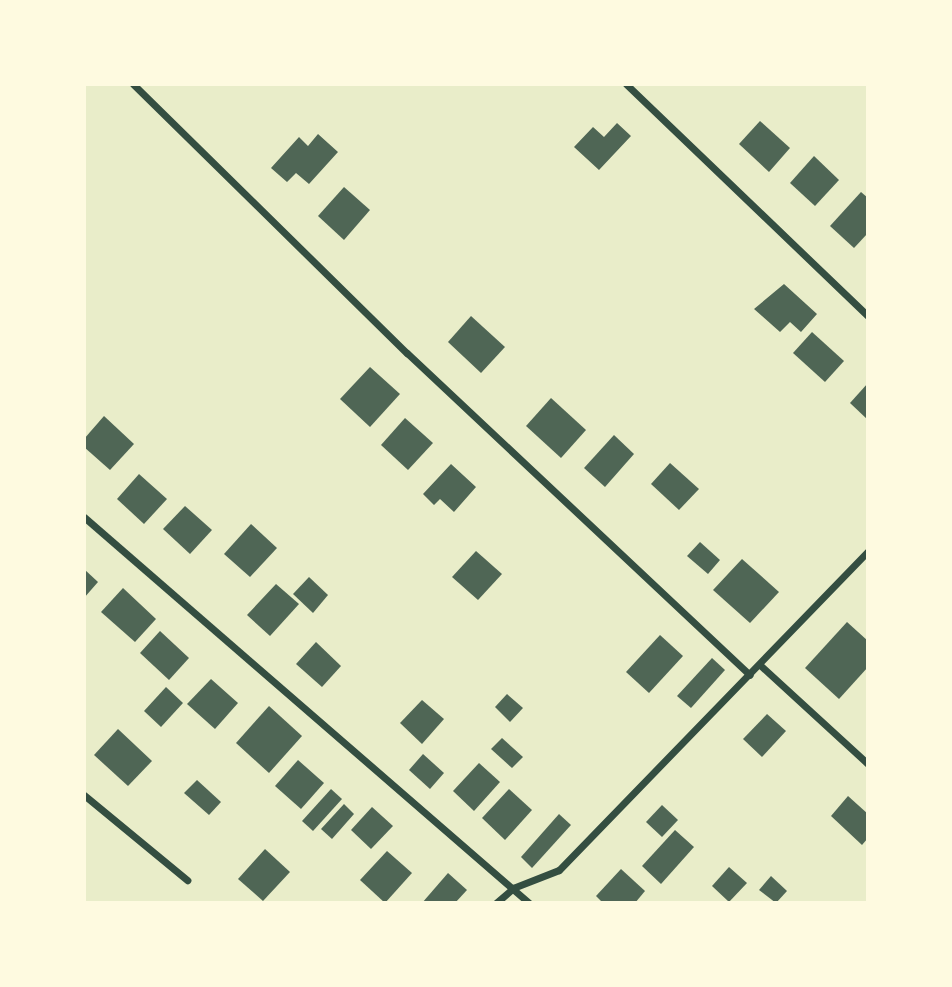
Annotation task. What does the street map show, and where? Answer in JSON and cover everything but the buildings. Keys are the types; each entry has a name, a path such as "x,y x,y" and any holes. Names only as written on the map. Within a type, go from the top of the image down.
{"street":[{"path":"133,84 407,353 750,675"},
{"path":"626,84 868,316"},
{"path":"84,517 529,903"},
{"path":"496,903 513,888 559,870 868,551"},
{"path":"760,665 868,764"},
{"path":"84,795 187,880"}]}
